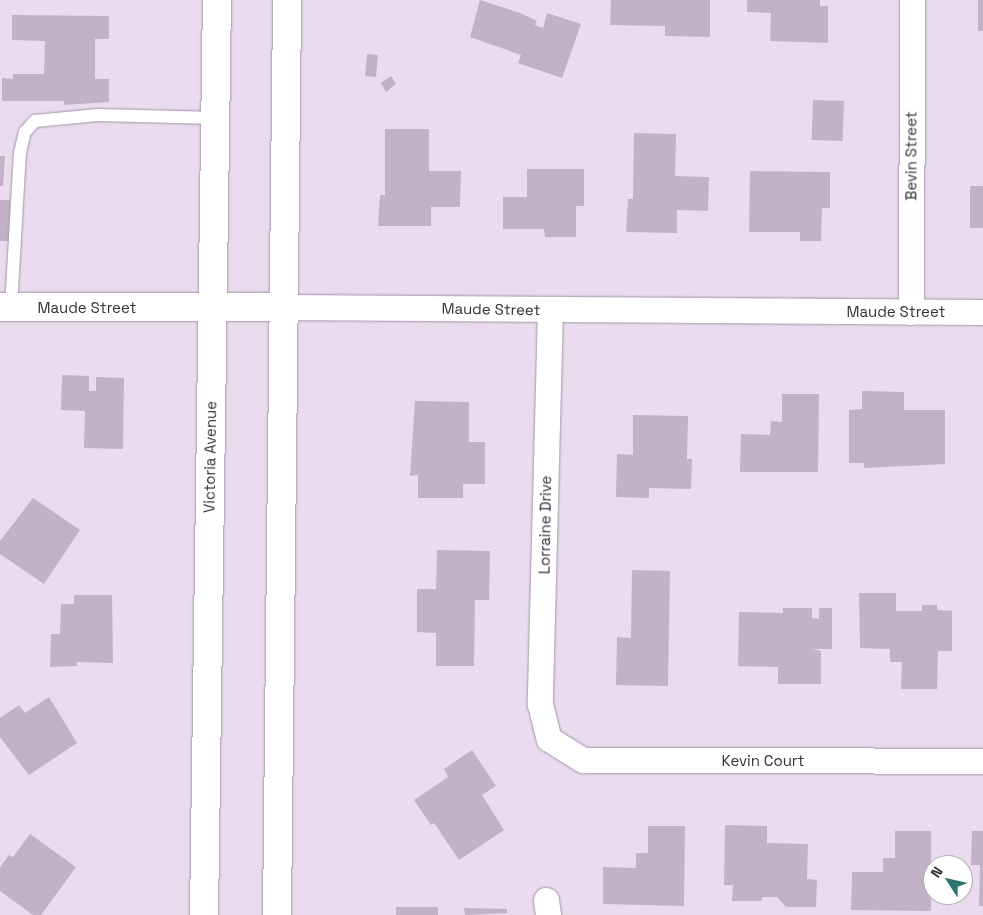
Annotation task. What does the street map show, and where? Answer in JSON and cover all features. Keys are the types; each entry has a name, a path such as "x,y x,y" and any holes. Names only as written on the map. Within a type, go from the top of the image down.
{"main road":[{"name":"Victoria Avenue","path":"204,915 217,0"},
{"path":"277,915 287,0"},
{"name":"Maude Street","path":"6,307 283,308"}],"street":[{"name":"Bevin Street","path":"911,312 912,0"},
{"name":"Maude Street","path":"283,308 317,305 550,310 983,312"},
{"name":"Lorraine Drive","path":"549,739 540,704 550,310"},
{"name":"Kevin Court","path":"549,739 583,760 983,761"}],"lane":[{"path":"6,307 20,153 25,132 35,121 98,115 216,118"}],"building":[{"path":"480,0 520,13 537,21 535,25 543,28 547,13 581,24 562,78 518,63 521,55 470,37"},
{"path":"611,0 710,0 710,37 665,36 665,26 610,25"},
{"path":"747,0 820,0 820,6 828,6 828,43 770,41 771,13 747,12"},
{"path":"978,0 983,0 983,31 978,31"},
{"path":"12,15 109,16 109,39 95,39 95,79 109,79 109,102 64,105 64,101 2,101 2,78 13,79 13,74 44,74 45,41 12,40"},
{"path":"367,54 378,55 376,77 365,76"},
{"path":"391,76 396,84 386,92 381,83"},
{"path":"813,100 844,101 843,141 812,140"},
{"path":"385,129 429,129 429,171 461,171 460,207 431,207 431,226 378,226 380,195 385,195"},
{"path":"634,133 676,134 675,176 709,177 708,211 677,210 677,233 626,232 628,199 633,199"},
{"path":"0,156 5,156 3,186 0,186"},
{"path":"527,169 584,169 584,206 576,206 576,237 545,237 544,229 503,229 503,197 527,197"},
{"path":"750,171 830,172 830,208 822,208 821,241 800,241 800,232 749,232"},
{"path":"970,186 983,186 983,228 970,228"},
{"path":"0,200 10,200 10,241 0,241"},
{"path":"62,375 89,376 89,391 96,391 96,377 124,378 123,449 84,448 85,411 61,410"},
{"path":"862,391 904,392 904,410 945,410 945,464 864,468 864,463 849,463 849,410 862,409"},
{"path":"782,394 819,394 818,472 740,472 741,434 770,435 771,421 782,422"},
{"path":"415,401 469,402 469,442 485,442 485,484 463,484 463,498 418,498 418,475 410,476"},
{"path":"633,415 688,416 687,459 692,459 691,489 649,488 649,498 616,497 617,454 633,455"},
{"path":"33,498 80,530 44,584 0,554 0,541"},
{"path":"437,550 490,551 489,600 475,600 474,666 436,666 436,633 417,632 417,589 436,589"},
{"path":"632,570 670,571 668,686 616,685 617,637 631,638"},
{"path":"859,593 896,593 896,611 922,611 922,605 937,605 937,610 952,611 952,651 938,651 937,689 901,689 902,662 890,662 890,649 860,648"},
{"path":"74,595 112,595 113,663 77,662 77,666 50,667 51,634 60,634 61,604 74,604"},
{"path":"783,608 812,608 812,618 819,619 819,608 832,608 832,649 812,649 821,651 821,684 778,684 778,667 738,666 739,612 783,613"},
{"path":"49,697 77,743 29,775 0,737 0,718 19,705 25,713"},
{"path":"472,750 496,786 482,795 504,830 459,860 434,823 431,825 414,800 448,777 444,769"},
{"path":"725,825 767,826 767,843 808,844 807,879 817,880 816,907 786,907 777,897 762,897 762,901 732,901 733,885 724,885"},
{"path":"648,826 685,826 684,906 603,904 603,867 636,868 636,853 648,853"},
{"path":"895,831 931,831 931,855 923,855 923,905 931,905 931,911 851,910 852,872 883,872 883,858 895,858"},
{"path":"972,831 983,831 983,906 979,906 980,865 973,865 973,855 971,855"},
{"path":"30,834 76,867 41,915 33,915 0,891 0,867 9,855 13,857"},
{"path":"396,907 438,907 438,915 396,915"},
{"path":"464,908 507,909 507,913 465,915"}]}
